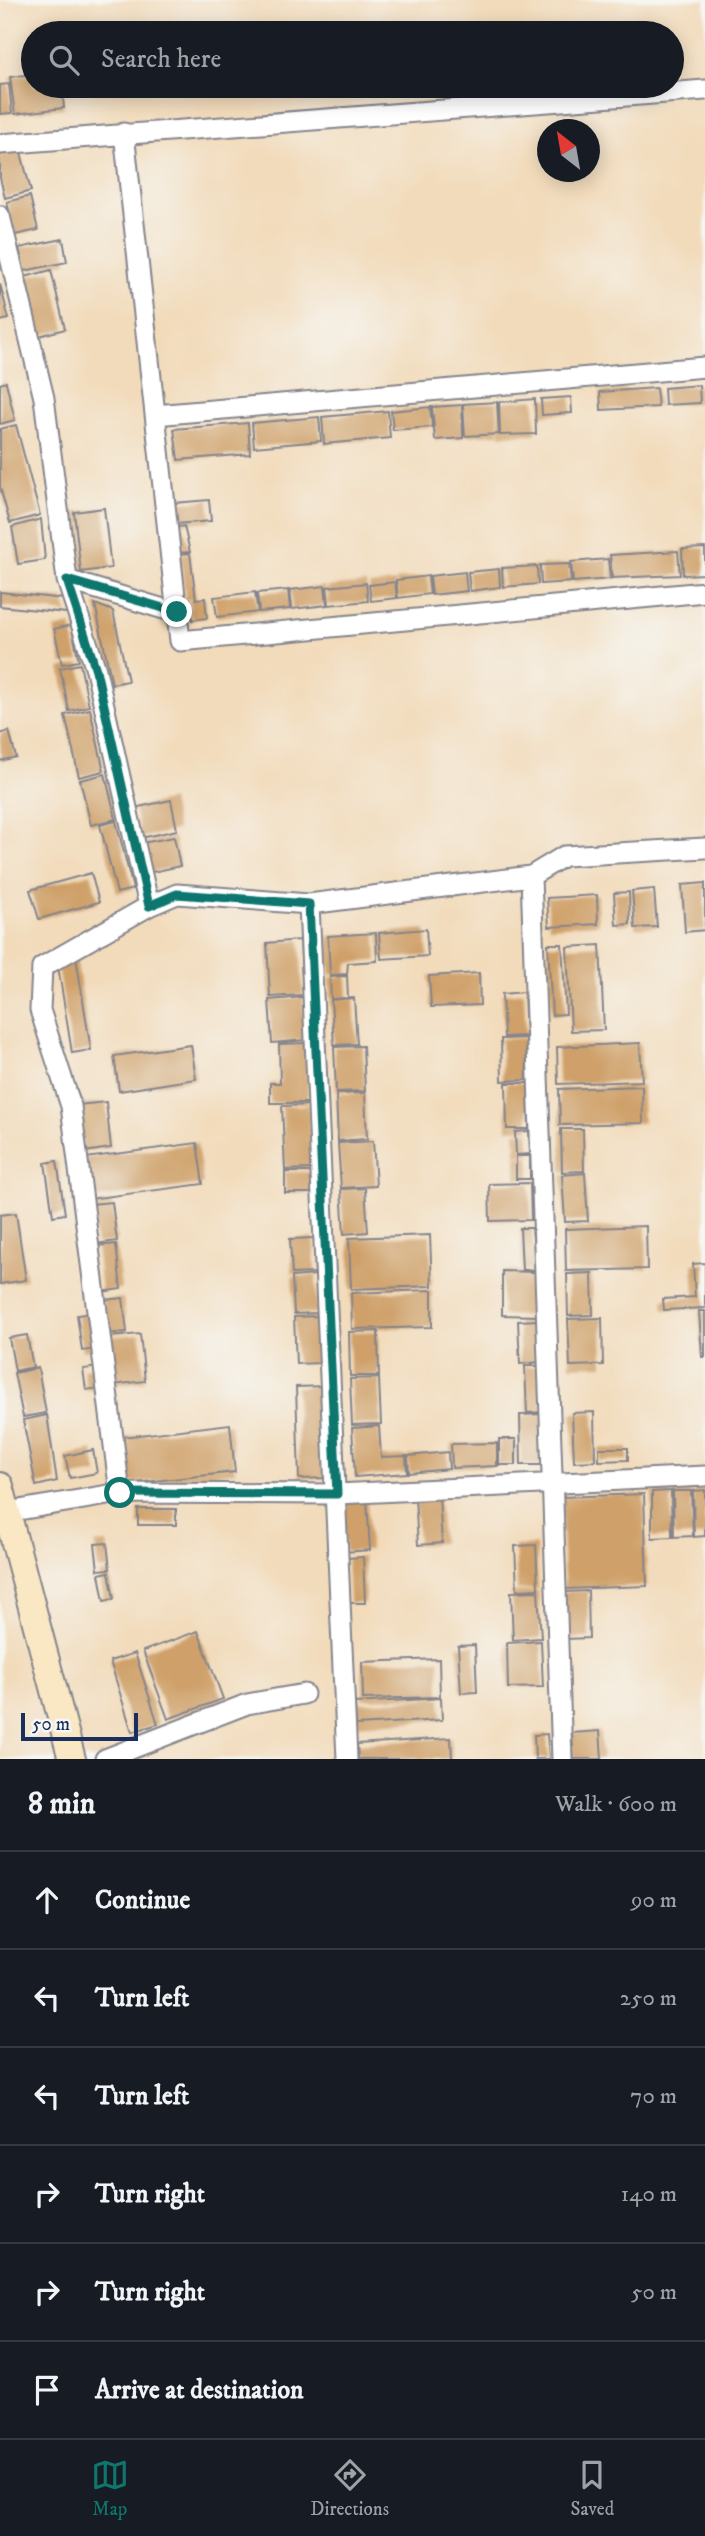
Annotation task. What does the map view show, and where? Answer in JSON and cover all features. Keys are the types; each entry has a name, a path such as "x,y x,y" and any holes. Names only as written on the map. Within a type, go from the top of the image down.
{"main road":[{"path":"0,1486 72,1759"}],"street":[{"path":"684,92 705,90"},
{"path":"0,144 597,98"},
{"path":"124,133 180,640 705,592"},
{"path":"0,216 44,398 67,580 96,670 149,906"},
{"path":"155,415 705,368"},
{"path":"67,580 177,612"},
{"path":"120,1493 71,1106 40,1010 42,967 149,906 177,894 309,904 531,876 564,856 705,848"},
{"path":"531,876 562,1759"},
{"path":"309,904 347,1759"},
{"path":"7,1512 120,1493 337,1494 705,1476"},
{"path":"105,1759 247,1704 304,1694"}],"building":[{"path":"21,76 21,98 63,98 64,108 15,114 10,77"},
{"path":"9,84 12,113 0,114 0,85"},
{"path":"20,149 31,191 5,198 0,178 0,155"},
{"path":"30,196 38,230 15,235 7,202"},
{"path":"63,239 67,262 24,271 19,248"},
{"path":"51,270 65,329 39,336 25,277"},
{"path":"0,284 9,319 0,321"},
{"path":"6,382 15,420 0,424 0,384"},
{"path":"699,385 700,403 665,405 664,388"},
{"path":"656,388 658,407 601,410 600,392"},
{"path":"571,397 572,413 542,415 541,399"},
{"path":"535,399 536,434 500,435 499,402"},
{"path":"497,402 499,434 465,436 463,404"},
{"path":"462,405 463,438 435,440 432,407"},
{"path":"430,407 432,427 393,430 391,411"},
{"path":"388,411 390,438 324,444 322,417"},
{"path":"319,417 321,441 254,447 252,423"},
{"path":"248,423 250,454 178,460 174,429"},
{"path":"16,425 40,515 10,523 0,487 0,429"},
{"path":"209,500 211,521 176,524 174,503"},
{"path":"104,508 111,568 81,572 74,512"},
{"path":"41,519 45,560 18,564 12,527"},
{"path":"184,526 190,552 179,553 177,527"},
{"path":"705,548 705,574 683,575 682,549"},
{"path":"678,551 680,575 612,578 610,555"},
{"path":"190,553 196,599 205,598 207,618 192,620 190,599 185,599 180,554"},
{"path":"608,559 610,579 573,582 571,562"},
{"path":"569,564 571,582 541,584 540,565"},
{"path":"537,566 538,584 503,587 502,568"},
{"path":"499,569 500,587 470,591 468,572"},
{"path":"465,572 467,591 432,595 430,576"},
{"path":"428,576 430,594 398,598 396,580"},
{"path":"395,582 397,598 371,601 369,585"},
{"path":"366,583 368,601 329,605 327,587"},
{"path":"325,586 327,605 292,609 290,590"},
{"path":"288,590 290,609 259,612 257,593"},
{"path":"0,592 64,599 67,613 0,606"},
{"path":"255,592 258,612 217,617 214,597"},
{"path":"95,604 113,611 128,681 112,684"},
{"path":"71,625 79,661 62,664 54,629"},
{"path":"80,664 89,706 69,711 60,668"},
{"path":"90,709 104,771 79,777 65,715"},
{"path":"9,731 16,757 0,761 0,734"},
{"path":"105,774 116,819 91,825 80,780"},
{"path":"171,800 177,830 141,838 134,808"},
{"path":"116,821 133,889 117,893 100,825"},
{"path":"174,837 180,866 148,873 142,843"},
{"path":"91,873 99,902 39,919 30,890"},
{"path":"705,883 705,930 685,932 682,885"},
{"path":"654,889 657,927 635,928 632,891"},
{"path":"629,892 630,924 616,925 614,893"},
{"path":"597,895 598,924 549,927 547,898"},
{"path":"426,929 428,956 381,959 379,933"},
{"path":"376,933 377,961 348,963 347,974 330,975 328,936"},
{"path":"300,940 303,995 270,997 267,943"},
{"path":"548,944 562,944 566,1014 552,1015"},
{"path":"600,945 604,1030 571,1031 567,947"},
{"path":"76,957 91,1050 72,1053 58,966"},
{"path":"479,973 480,1005 431,1007 429,976"},
{"path":"347,976 348,998 331,999 330,977"},
{"path":"524,992 526,1036 504,1037 502,994"},
{"path":"303,997 306,1040 272,1043 269,1000"},
{"path":"354,998 357,1044 334,1045 331,1000"},
{"path":"526,1038 527,1080 502,1081 501,1039"},
{"path":"307,1043 308,1103 270,1103 270,1083 280,1083 279,1044"},
{"path":"640,1043 642,1081 558,1084 557,1047"},
{"path":"191,1045 196,1079 119,1091 114,1056"},
{"path":"363,1046 365,1091 336,1092 334,1047"},
{"path":"506,1083 528,1083 529,1129 507,1129"},
{"path":"642,1086 643,1123 560,1125 559,1089"},
{"path":"365,1093 367,1139 338,1141 336,1094"},
{"path":"106,1102 111,1148 84,1152 78,1105"},
{"path":"309,1105 311,1169 285,1170 282,1106"},
{"path":"561,1129 583,1129 584,1171 562,1172"},
{"path":"529,1131 530,1154 516,1155 515,1132"},
{"path":"373,1141 376,1186 341,1188 338,1143"},
{"path":"197,1143 203,1184 90,1199 85,1158"},
{"path":"516,1156 530,1156 530,1179 516,1179"},
{"path":"57,1161 65,1214 53,1216 45,1163"},
{"path":"285,1172 312,1172 312,1193 285,1193"},
{"path":"585,1173 588,1221 565,1222 562,1175"},
{"path":"530,1183 531,1220 490,1221 489,1184"},
{"path":"365,1188 368,1232 344,1234 341,1189"},
{"path":"112,1202 117,1241 96,1244 91,1204"},
{"path":"16,1213 26,1280 0,1284 0,1215"},
{"path":"646,1226 647,1269 566,1271 565,1229"},
{"path":"520,1228 532,1228 536,1270 522,1270"},
{"path":"430,1235 432,1286 351,1289 349,1238"},
{"path":"314,1238 315,1273 292,1274 290,1239"},
{"path":"116,1244 121,1289 101,1292 96,1246"},
{"path":"705,1263 705,1308 664,1310 663,1299 695,1297 693,1264"},
{"path":"502,1271 536,1272 538,1316 502,1315"},
{"path":"592,1273 593,1315 568,1316 567,1274"},
{"path":"316,1275 317,1313 294,1314 292,1277"},
{"path":"432,1290 432,1327 352,1329 351,1293"},
{"path":"123,1298 127,1332 107,1334 103,1300"},
{"path":"699,1311 705,1311 705,1357 702,1357"},
{"path":"93,1313 97,1349 82,1351 77,1315"},
{"path":"318,1316 320,1363 296,1364 294,1317"},
{"path":"602,1318 603,1365 570,1366 568,1319"},
{"path":"538,1320 541,1362 520,1364 518,1321"},
{"path":"378,1331 379,1376 350,1376 349,1332"},
{"path":"140,1334 145,1381 113,1385 108,1337"},
{"path":"27,1335 33,1367 15,1371 9,1338"},
{"path":"525,1366 542,1366 543,1412 527,1413"},
{"path":"99,1367 101,1388 86,1390 83,1369"},
{"path":"38,1368 46,1413 23,1417 14,1373"},
{"path":"379,1378 381,1424 352,1425 350,1379"},
{"path":"325,1386 328,1478 299,1479 296,1387"},
{"path":"594,1412 595,1461 574,1462 572,1413"},
{"path":"544,1414 545,1465 521,1465 520,1415"},
{"path":"47,1415 57,1481 36,1486 23,1420"},
{"path":"230,1424 235,1472 127,1484 122,1437"},
{"path":"379,1426 381,1457 406,1456 407,1473 355,1477 352,1428"},
{"path":"499,1439 516,1439 516,1465 499,1465"},
{"path":"497,1443 497,1466 452,1468 451,1444"},
{"path":"599,1448 628,1448 628,1460 599,1461"},
{"path":"93,1450 97,1473 70,1478 65,1456"},
{"path":"448,1452 449,1469 409,1473 408,1456"},
{"path":"705,1490 705,1536 694,1537 693,1491"},
{"path":"671,1491 672,1537 652,1538 652,1492"},
{"path":"673,1491 691,1491 693,1536 674,1537"},
{"path":"644,1494 647,1586 564,1589 561,1497"},
{"path":"439,1496 442,1543 418,1545 415,1497"},
{"path":"342,1500 367,1500 370,1550 345,1552"},
{"path":"138,1509 176,1509 176,1525 138,1525"},
{"path":"107,1543 110,1569 98,1570 95,1544"},
{"path":"536,1545 538,1589 517,1590 515,1546"},
{"path":"363,1557 365,1603 349,1603 347,1558"},
{"path":"109,1572 114,1599 104,1601 99,1574"},
{"path":"538,1591 541,1638 513,1640 511,1592"},
{"path":"588,1591 589,1638 566,1639 564,1592"},
{"path":"198,1631 223,1699 168,1719 143,1651"},
{"path":"541,1641 543,1687 508,1688 507,1643"},
{"path":"475,1645 477,1692 461,1693 458,1646"},
{"path":"135,1653 158,1724 132,1732 110,1661"},
{"path":"439,1659 440,1697 363,1699 362,1662"},
{"path":"441,1698 442,1720 356,1725 355,1703"},
{"path":"600,1731 602,1759 574,1759 572,1733"},
{"path":"547,1734 549,1759 535,1759 534,1735"},
{"path":"451,1738 452,1759 358,1759 357,1744"}],"route":[{"path":"120,1493 337,1494 309,904 177,894 149,906 96,670 67,580 177,612"}]}
